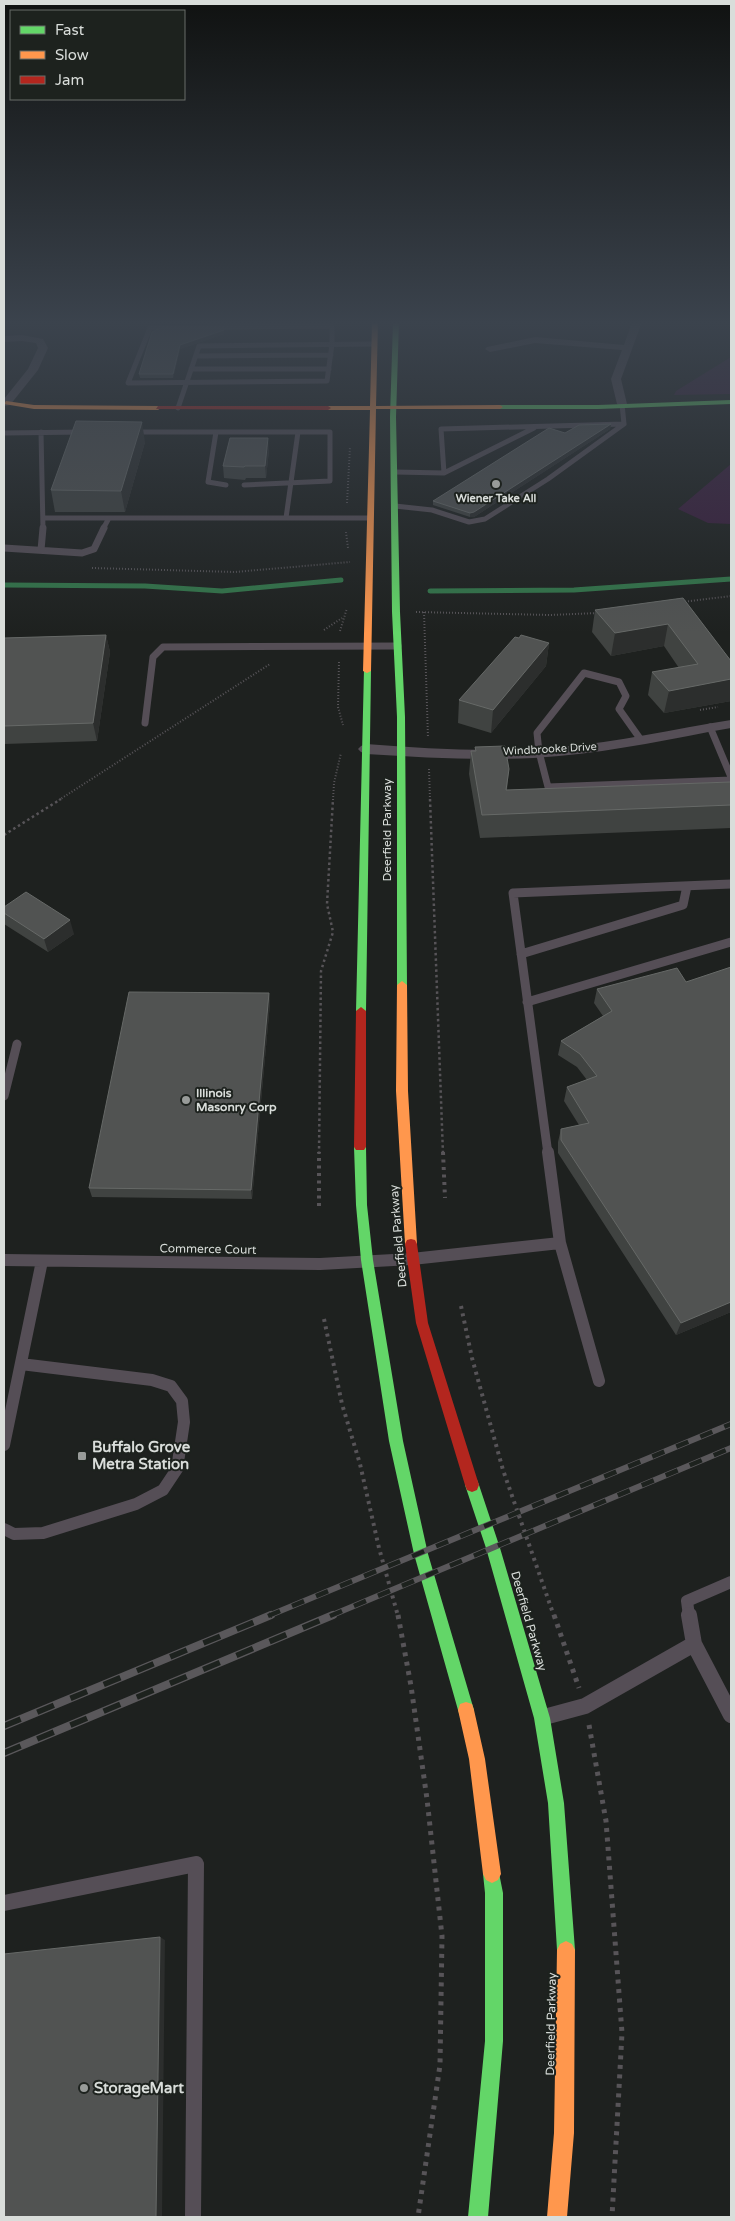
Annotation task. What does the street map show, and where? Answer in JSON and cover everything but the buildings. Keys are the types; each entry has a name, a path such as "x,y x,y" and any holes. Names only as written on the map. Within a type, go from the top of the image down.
{"main road":[{"path":"365,426 372,434"},
{"name":"Deerfield Parkway","path":"372,426 359,1086 359,1191 365,1262 394,1431 413,1522 455,1660 477,1759 494,1893 494,2041 478,2217"},
{"name":"Deerfield Parkway","path":"394,426 401,751 402,1091 412,1259 422,1323 459,1447 496,1558 542,1718 556,1803 566,1933 564,2132 557,2217"}],"street":[{"name":"Windbrooke Drive","path":"366,749 428,753 539,752 585,749 731,724"}],"lane":[{"path":"395,472 444,473 537,426"},
{"path":"444,473 441,429 552,426"},
{"path":"395,506 436,510 463,521 482,521 570,464 622,426"},
{"path":"41,432 44,518 41,550"},
{"path":"4,433 90,432"},
{"path":"128,432 330,432 330,480 325,482 244,485"},
{"path":"216,432 208,482 226,485"},
{"path":"286,518 298,432"},
{"path":"44,518 370,518"},
{"path":"4,548 89,552 94,548 109,518"},
{"path":"145,723 153,657 162,647 398,646"},
{"path":"641,740 619,709 626,696 619,682 584,673 537,733 539,752 548,787 731,779 710,727"},
{"path":"599,1381 560,1243 513,893 731,884"},
{"path":"521,954 683,905 687,886"},
{"path":"527,1002 731,942"},
{"path":"4,1096 17,1044"},
{"name":"Commerce Court","path":"4,1260 320,1264 412,1259 560,1243"},
{"path":"4,1445 42,1261"},
{"path":"4,1529 14,1534 43,1533 136,1504 163,1490 177,1469 184,1422 182,1401 171,1386 152,1380 21,1364"},
{"path":"731,1582 687,1601 694,1644 731,1715"},
{"path":"542,1718 585,1706 694,1644"},
{"path":"4,1903 196,1864 194,2217"}],"path":[{"path":"350,442 346,538 351,570"},
{"path":"84,568 235,572 351,562"},
{"path":"674,603 700,598 731,596"},
{"path":"344,728 338,707 339,646 343,618 348,604"},
{"path":"4,835 352,612"},
{"path":"409,612 571,616 604,613"},
{"path":"424,612 445,1198"},
{"path":"319,1206 322,971 333,932 327,904 328,866 334,783 342,749"},
{"path":"324,1318 342,1404 360,1464 379,1548 397,1611 411,1686 426,1790 441,1926 440,2065 418,2217"}],"shaded area":[{"path":"731,464 731,524 708,523 678,509"}],"waterway":[{"path":"430,591 574,590 731,579"},
{"path":"4,585 145,586 222,591 341,580"}],"railway":[{"path":"268,1616 731,1424"},
{"path":"330,1616 731,1448"},
{"path":"4,1726 271,1615"},
{"path":"4,1753 333,1615"}],"traffic: fast":[{"path":"393,426 396,612 401,717 402,985"},
{"path":"361,1011 367,671"},
{"path":"360,1147 360,1176 367,1260 396,1441 421,1554 466,1710"},
{"path":"472,1485 493,1548 542,1718 556,1803 566,1950"},
{"path":"478,2217 494,2041 494,1893 492,1874"}],"traffic: slow":[{"path":"367,671 373,426"},
{"path":"402,985 402,1091 411,1244"},
{"path":"466,1710 477,1759 492,1874"},
{"path":"557,2217 564,2133 566,1950"}],"traffic: jam":[{"path":"360,1147 361,1011"},
{"path":"411,1244 422,1323 472,1485"}],"place":[{"name":"Wiener Take All","path":"496,484"},
{"name":"Illinois Masonry Corp","path":"186,1100"},
{"name":"Buffalo Grove Metra Station","path":"82,1456"},
{"name":"StorageMart","path":"84,2088"}]}
